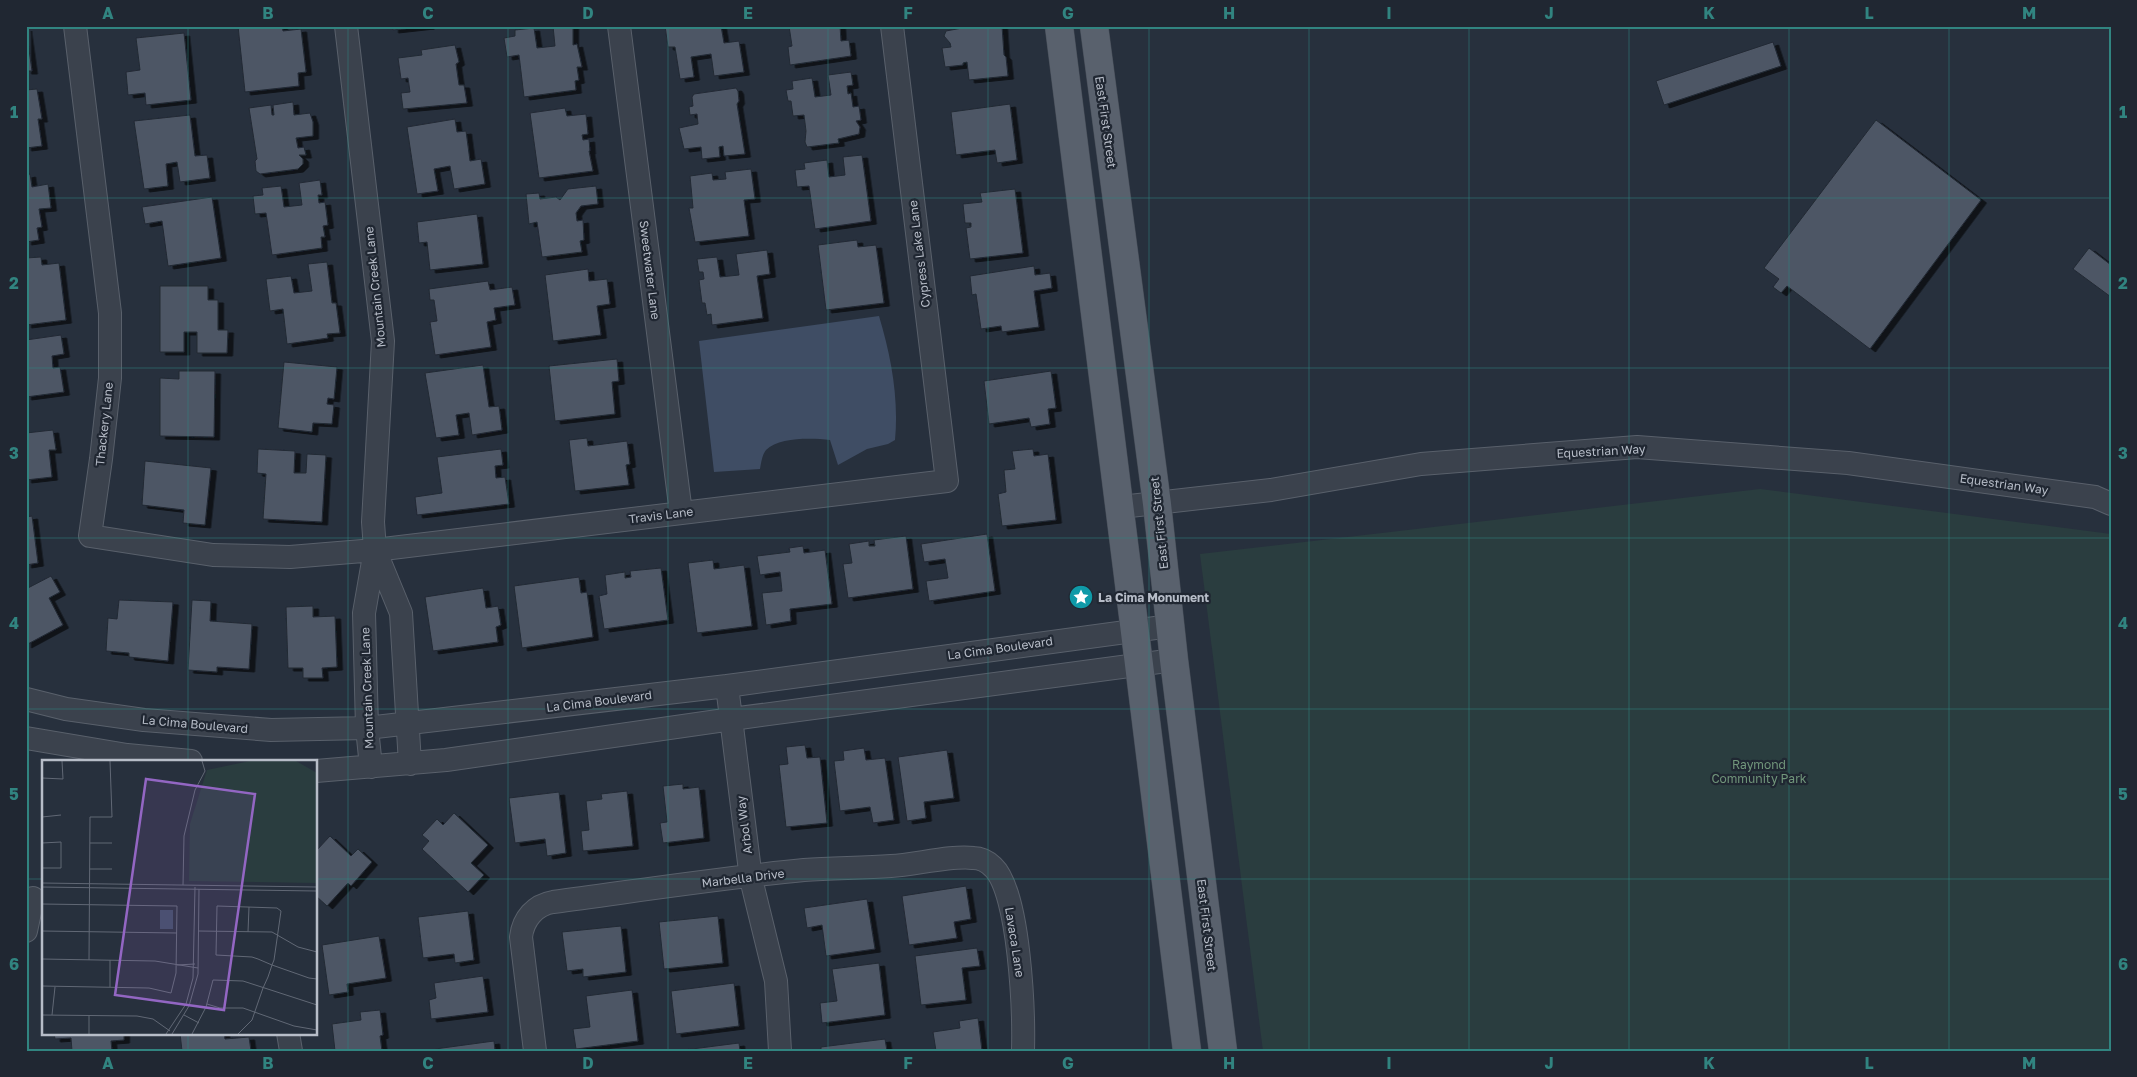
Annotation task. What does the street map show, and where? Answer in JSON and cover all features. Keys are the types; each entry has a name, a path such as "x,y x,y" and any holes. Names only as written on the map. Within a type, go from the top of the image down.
{"main road":[{"path":"1059,26 1121,507 1138,666 1187,1051"},
{"name":"East First Street","path":"1094,26 1158,504 1174,660 1223,1051"}],"street":[{"name":"Thackery Lane","path":"75,26 110,313 110,378 90,536 213,555 290,557 375,550"},
{"name":"Mountain Creek Lane","path":"346,26 383,341 373,522 375,550 364,613 367,728 371,767"},
{"name":"Sweetwater Lane","path":"619,26 681,513"},
{"name":"Cypress Lake Lane","path":"892,26 947,481"},
{"name":"Equestrian Way","path":"1121,507 1271,490 1421,464 1637,447 1848,462 2095,497 2111,504"},
{"name":"Travis Lane","path":"375,550 947,481"},
{"name":"Mountain Creek Lane","path":"375,550 401,613 410,764"},
{"name":"La Cima Boulevard","path":"26,699 66,709 154,721 271,730 367,728 727,686 1170,626"},
{"path":"318,772 446,760 732,719 1174,660"},
{"name":"Arbol Way","path":"727,686 750,877 776,981 780,1051"},
{"path":"26,738 128,755 180,760"},
{"name":"Marbella Drive","path":"535,1051 521,931 526,920 538,908 553,902 807,870 907,865 966,857"},
{"name":"Lavaca Lane","path":"966,857 979,859 990,864 999,873 1004,884 1011,913 1020,972 1023,1001 1023,1051"},
{"path":"26,931 34,899"},
{"path":"288,1034 290,1051"}],"green space":[{"name":"Raymond Community Park","path":"1760,489 2111,534 2111,1051 1263,1051 1200,554"}],"water":[{"path":"879,316 893,377 896,409 895,440 888,444 867,449 838,465 830,440 805,439 787,441 766,450 760,469 714,472 699,341"}],"building":[{"path":"238,26 282,26 283,31 301,29 306,72 298,73 299,86 245,92"},
{"path":"393,26 429,26 393,30"},
{"path":"553,26 573,26 573,45 577,44 582,67 577,67 579,80 575,81 576,90 524,97 519,55 507,57 504,38 515,36 515,30 534,28 537,48 555,46"},
{"path":"665,26 721,26 724,43 739,41 744,72 714,76 711,54 691,57 694,77 680,79 675,47 668,47"},
{"path":"789,26 840,26 841,41 849,40 851,56 790,65 788,47 792,46"},
{"path":"973,26 1002,26 1008,76 969,80 967,62 963,63 963,65 945,67 942,48 951,47 944,36 946,31"},
{"path":"26,28 32,71 26,71"},
{"path":"184,33 191,100 146,105 145,93 128,95 126,72 140,70 136,38"},
{"path":"1773,42 1781,66 1664,105 1656,81"},
{"path":"455,45 459,62 456,64 459,85 464,85 467,103 403,109 401,93 410,92 408,78 401,79 398,58 422,55 421,50"},
{"path":"851,72 853,85 847,86 848,94 851,93 853,107 859,106 861,120 856,121 860,127 859,134 838,139 839,143 807,147 805,142 804,115 793,116 791,101 788,101 786,90 793,89 792,81 812,78 815,97 831,95 828,75"},
{"path":"736,88 738,91 739,101 737,104 745,154 724,156 723,146 719,147 720,157 702,159 701,147 684,149 679,128 698,124 697,114 690,115 689,107 693,106 692,97 694,94"},
{"path":"37,89 42,119 38,119 42,146 26,148 26,90"},
{"path":"293,102 294,115 310,113 313,122 313,136 296,138 298,148 304,147 306,155 299,155 303,159 303,164 298,169 260,174 256,171 255,161 257,159 249,108 271,105 272,115 274,115 273,105"},
{"path":"1010,104 1017,160 997,163 995,150 956,155 951,112"},
{"path":"565,108 567,116 586,114 588,134 582,135 583,140 589,139 593,171 539,178 530,113"},
{"path":"190,115 195,156 207,155 210,178 180,182 177,162 166,164 168,186 144,189 134,121"},
{"path":"455,119 457,132 466,131 470,161 481,159 485,184 454,189 450,166 434,169 438,191 417,194 407,127"},
{"path":"1876,120 1981,200 1870,349 1787,286 1781,293 1773,287 1779,279 1764,268"},
{"path":"862,155 871,221 815,229 809,186 797,187 795,170 805,169 804,163 827,160 829,177 845,175 843,157"},
{"path":"751,169 755,199 744,200 749,236 695,242 689,208 693,208 690,176 712,173 713,180 726,179 725,172"},
{"path":"30,174 32,187 48,184 51,208 39,209 42,227 37,228 39,240 26,242 26,175"},
{"path":"320,180 322,195 318,195 319,203 325,202 328,225 323,226 325,237 321,237 322,248 272,255 266,213 255,214 253,196 263,195 262,188 281,186 284,207 302,205 299,183"},
{"path":"596,186 598,204 581,206 576,213 577,221 583,220 584,240 580,241 582,252 542,257 537,222 529,224 526,194 539,193 540,199 556,197 560,200 568,189"},
{"path":"1015,189 1023,253 970,259 966,228 971,227 971,223 965,223 963,204 982,202 980,193"},
{"path":"212,197 221,258 168,266 162,221 145,224 142,207"},
{"path":"477,214 483,264 430,270 427,242 419,243 417,222"},
{"path":"857,240 858,247 876,245 884,303 826,310 818,245"},
{"path":"2089,248 2111,265 2111,297 2073,269"},
{"path":"767,250 770,274 757,276 763,318 712,325 711,314 707,315 705,303 702,303 699,280 704,279 703,272 699,272 697,259 717,257 720,277 739,275 736,254"},
{"path":"41,257 42,265 59,263 66,320 26,325 26,258"},
{"path":"327,262 332,303 336,303 340,333 327,334 328,338 287,344 283,309 270,311 266,279 291,276 294,293 312,291 308,264"},
{"path":"1034,266 1035,275 1050,273 1052,288 1034,291 1039,327 1002,332 1001,326 981,329 976,294 972,295 970,276"},
{"path":"588,269 589,281 607,279 610,304 597,306 601,335 553,341 545,275"},
{"path":"488,281 490,290 512,287 515,305 494,308 496,320 487,322 491,347 435,355 430,322 437,321 434,300 430,300 429,289"},
{"path":"160,286 208,286 208,300 218,300 218,330 228,330 227,353 197,353 197,332 184,332 184,352 160,352"},
{"path":"61,335 64,354 52,356 53,368 60,367 64,392 26,397 26,340"},
{"path":"617,359 619,381 612,382 615,414 555,421 549,366"},
{"path":"284,362 337,367 334,399 328,398 327,404 334,405 332,424 313,423 312,432 278,428"},
{"path":"483,365 489,407 499,406 502,430 472,435 469,413 456,415 459,435 436,438 425,373"},
{"path":"179,371 215,371 214,437 160,436 160,378 179,379"},
{"path":"1051,371 1056,408 1048,409 1050,424 1031,427 1029,418 989,424 984,381"},
{"path":"53,430 56,450 49,450 52,477 26,480 26,433"},
{"path":"587,438 588,446 627,441 630,464 626,465 629,485 575,491 569,440"},
{"path":"258,449 295,451 294,473 306,473 307,454 326,455 322,522 263,519 266,474 257,473"},
{"path":"501,449 503,465 495,466 496,478 505,477 509,504 417,515 415,497 442,493 437,457"},
{"path":"1033,449 1034,456 1048,454 1056,520 1002,526 998,494 1006,492 1004,470 1015,469 1012,451"},
{"path":"145,461 211,468 205,525 183,523 184,510 142,505"},
{"path":"32,516 38,563 26,565 26,517"},
{"path":"987,534 995,591 929,601 926,581 948,578 945,559 924,562 921,544"},
{"path":"906,536 913,589 848,598 843,564 852,563 849,544 869,541 869,546 875,546 874,540"},
{"path":"803,546 804,553 825,550 832,604 790,609 791,621 766,625 762,593 782,591 780,572 760,575 757,556 790,552 789,548"},
{"path":"713,560 714,569 744,565 752,626 697,633 688,563"},
{"path":"661,568 668,620 604,629 599,596 607,594 605,575 625,572 625,578 631,577 630,571"},
{"path":"51,576 60,592 49,598 63,625 26,645 26,589"},
{"path":"579,577 581,593 587,592 593,637 522,648 514,586"},
{"path":"483,588 486,608 498,606 501,625 496,627 498,642 433,651 425,597"},
{"path":"119,600 173,602 168,661 129,657 129,653 106,651 108,618 117,619"},
{"path":"192,600 211,601 210,621 252,624 249,669 217,667 217,672 188,670"},
{"path":"313,606 313,617 335,616 337,667 322,668 323,678 303,678 303,668 288,668 286,607"},
{"path":"805,745 807,758 820,757 827,823 786,827 779,765 788,764 786,747"},
{"path":"864,748 866,760 885,758 894,820 873,823 870,807 840,811 834,761 844,760 843,751"},
{"path":"947,750 954,798 924,802 926,818 907,821 898,757"},
{"path":"683,784 683,789 699,787 704,838 663,843 660,823 667,822 663,786"},
{"path":"627,791 633,846 583,851 581,831 589,830 586,801 602,799 601,794"},
{"path":"559,792 566,853 547,856 545,839 515,843 509,798"},
{"path":"454,813 488,845 471,863 484,875 468,892 422,849 429,841 422,835 437,819 443,825"},
{"path":"330,836 351,856 358,849 372,862 351,886 348,883 327,906 318,898 318,849"},
{"path":"966,886 971,919 954,922 957,938 909,945 902,896"},
{"path":"867,899 875,949 826,956 822,925 807,928 804,908"},
{"path":"468,911 474,960 455,963 454,954 423,958 418,917"},
{"path":"718,916 723,963 664,969 659,922"},
{"path":"621,926 626,972 583,977 583,969 567,971 562,932"},
{"path":"379,936 386,978 347,984 348,992 329,995 322,945"},
{"path":"977,948 980,966 962,968 966,1000 921,1005 915,956"},
{"path":"879,963 885,1015 822,1023 820,1003 837,1001 832,969"},
{"path":"483,976 488,1012 431,1019 429,1000 436,998 434,983"},
{"path":"734,983 739,1026 676,1034 671,991"},
{"path":"632,990 638,1041 576,1049 573,1029 590,1027 586,996"},
{"path":"380,1010 383,1035 380,1036 382,1051 335,1051 332,1024 361,1020 360,1012"},
{"path":"978,1018 982,1051 936,1051 933,1032 960,1028 959,1021"},
{"path":"54,1034 124,1034 124,1040 111,1041 112,1051 72,1051 71,1038 55,1039"},
{"path":"180,1034 224,1034 225,1039 249,1037 251,1051 182,1051"},
{"path":"885,1039 887,1051 821,1051 821,1047"},
{"path":"494,1041 495,1051 435,1051 435,1049"},
{"path":"739,1043 740,1051 676,1051"}],"place":[{"name":"La Cima Monument","path":"1081,597"}]}
